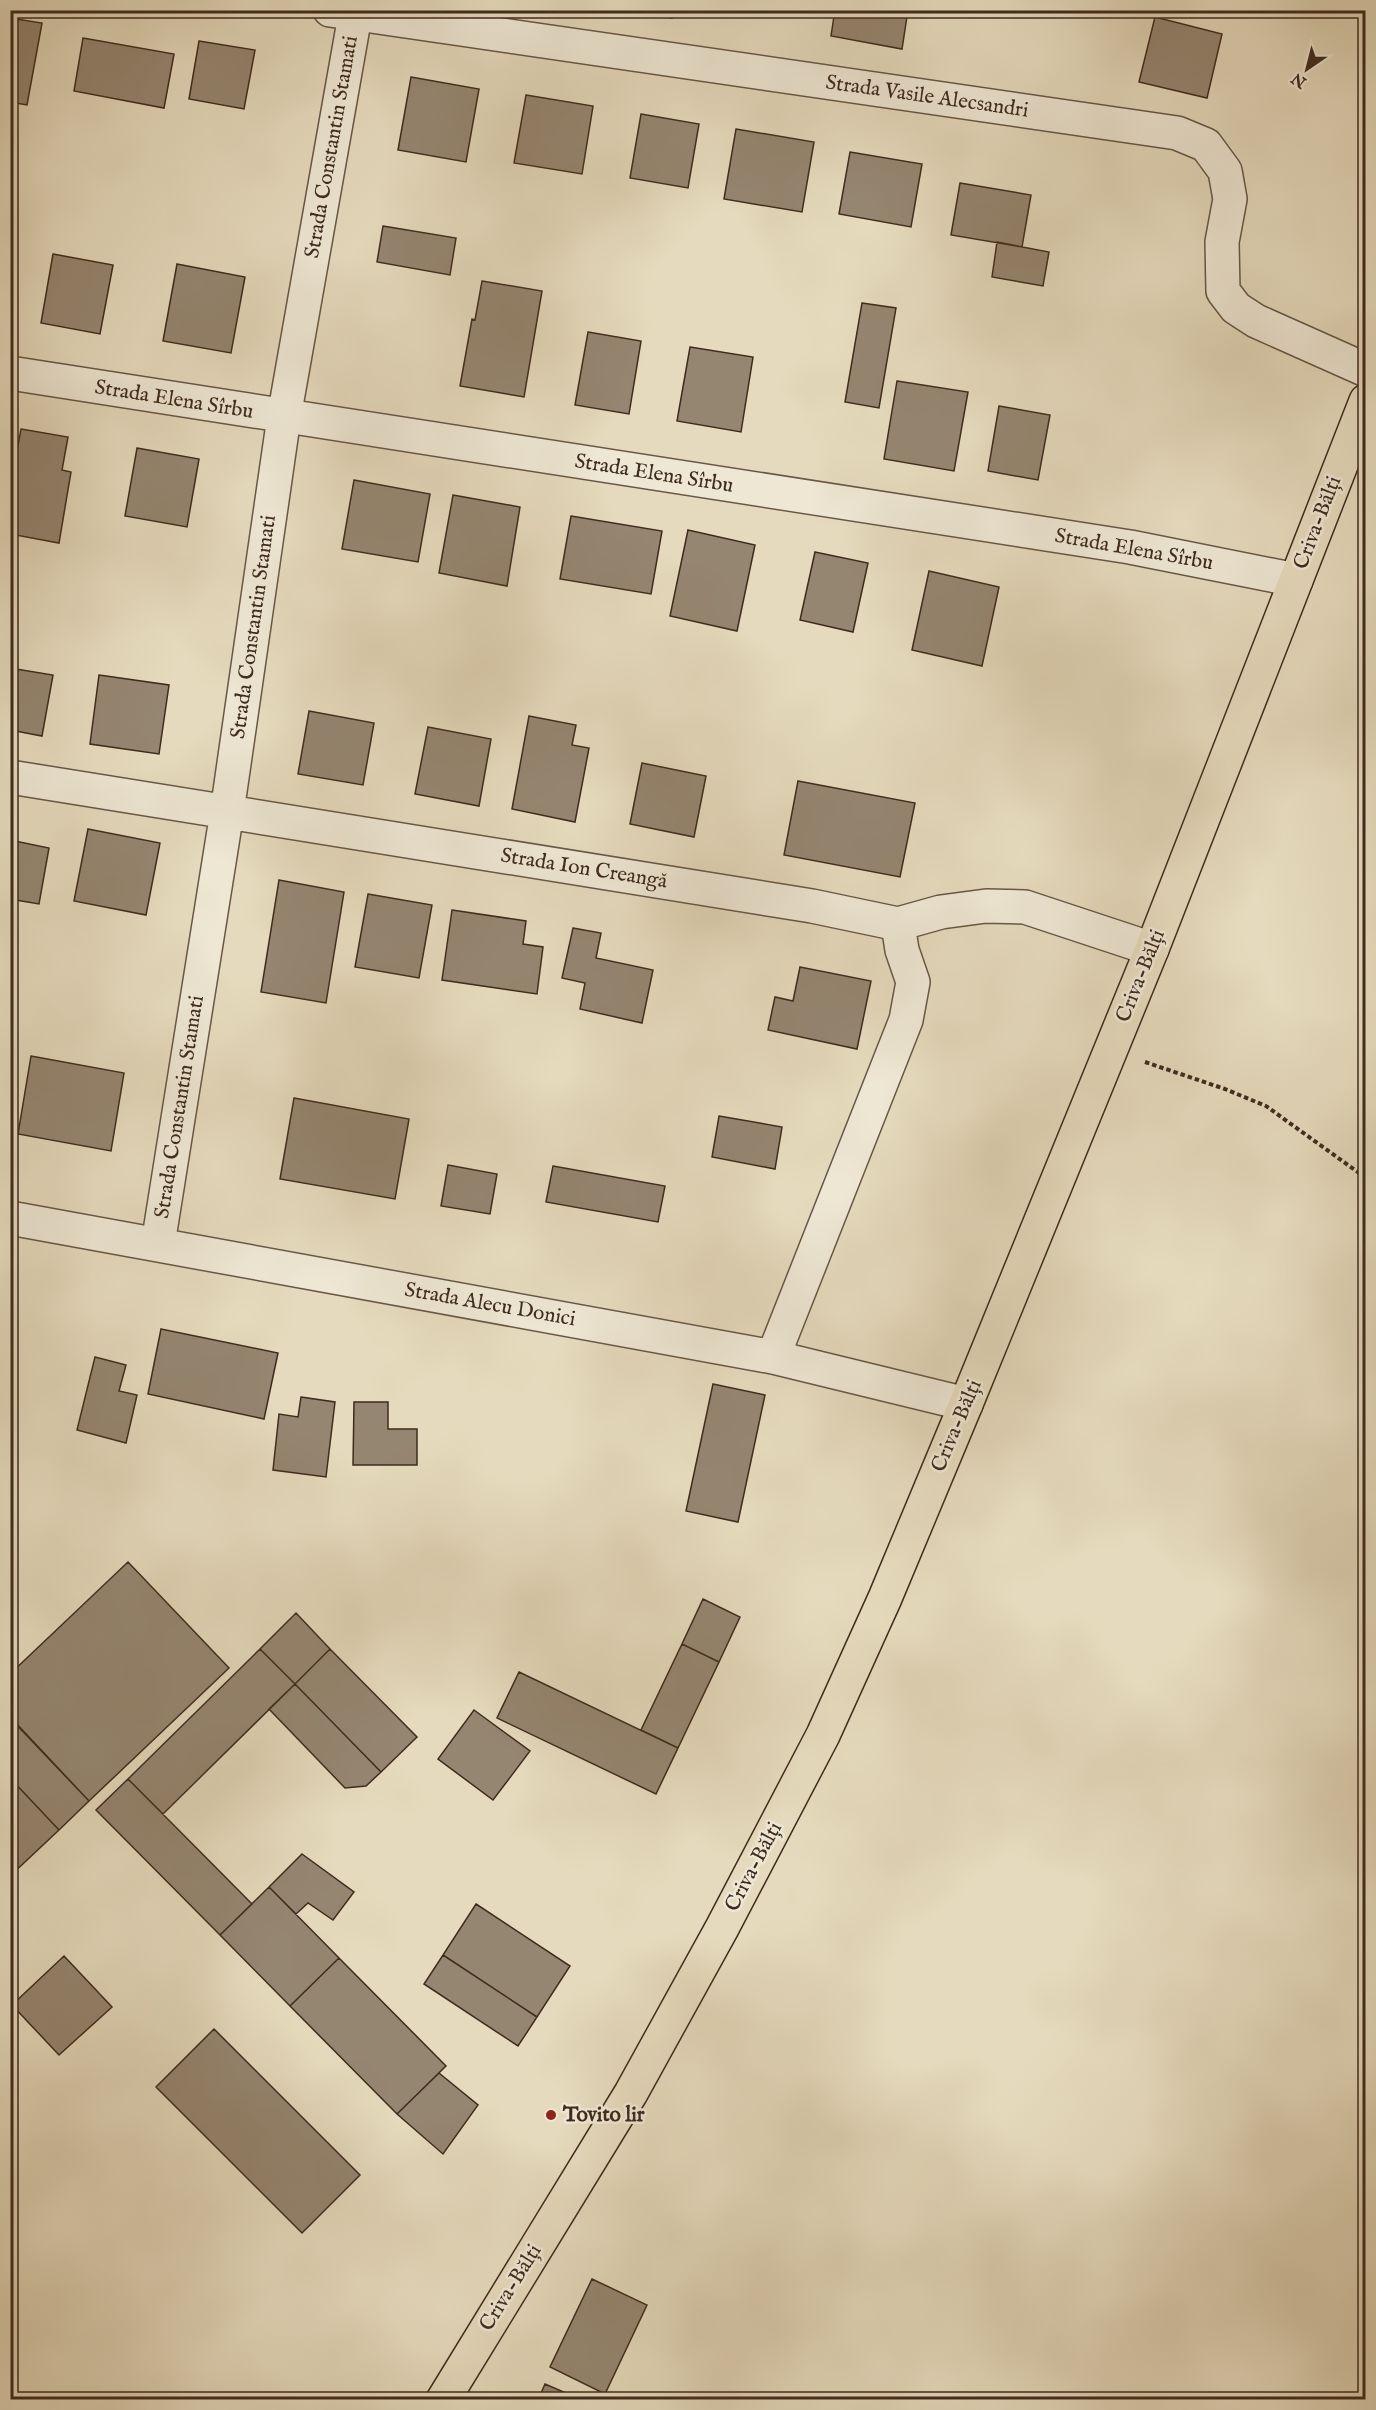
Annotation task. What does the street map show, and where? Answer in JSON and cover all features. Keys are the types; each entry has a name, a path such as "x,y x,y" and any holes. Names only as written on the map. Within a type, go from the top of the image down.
{"highway":[{"name":"Criva-Bălți","path":"442,2400 631,2093 722,1928 823,1735 885,1598 1152,949 1365,401"}],"street":[{"name":"Strada Vasile Alecsandri","path":"347,12 1177,133 1206,145 1225,171 1230,199 1222,242 1222,291 1236,308 1256,321 1365,370"},
{"name":"Strada Constantin Stamati","path":"158,1244 227,812 284,417 347,12"},
{"name":"Strada Elena Sîrbu","path":"10,373 1130,547 1296,580"},
{"name":"Strada Ion Creangă","path":"10,777 812,906 898,924 941,912 986,906 1025,907 1152,949"},
{"path":"773,1358 906,1020 913,982 902,950 898,924"},
{"name":"Strada Alecu Donici","path":"10,1218 773,1358 966,1404"}],"path":[{"path":"1110,1050 1225,1089 1266,1106 1365,1178"}],"building":[{"path":"629,10 673,10 672,18"},
{"path":"835,10 908,10 902,49 831,36"},
{"path":"1155,17 1222,34 1207,98 1139,82"},
{"path":"10,18 42,23 27,105 10,102"},
{"path":"83,38 174,54 164,108 74,91"},
{"path":"199,41 255,50 244,109 189,99"},
{"path":"411,77 479,89 466,162 398,150"},
{"path":"526,95 593,106 582,174 514,163"},
{"path":"641,114 699,124 688,188 630,178"},
{"path":"736,129 814,142 802,212 724,199"},
{"path":"850,152 922,164 911,227 839,214"},
{"path":"960,183 1031,195 1022,247 951,235"},
{"path":"383,226 456,238 450,275 377,262"},
{"path":"997,242 1049,252 1043,286 992,277"},
{"path":"53,254 113,265 100,334 41,323"},
{"path":"177,264 245,277 231,353 163,341"},
{"path":"482,281 542,291 524,397 460,386 472,319 475,320"},
{"path":"862,303 896,308 879,408 845,402"},
{"path":"588,332 641,341 629,414 575,405"},
{"path":"690,347 753,357 741,432 677,421"},
{"path":"897,381 968,392 954,471 884,459"},
{"path":"999,406 1050,415 1038,480 988,471"},
{"path":"21,429 68,437 62,470 71,472 59,543 10,534 10,488"},
{"path":"137,448 199,459 187,527 125,516"},
{"path":"354,480 430,494 418,562 342,549"},
{"path":"453,495 520,507 507,586 439,573"},
{"path":"571,516 662,531 651,594 560,579"},
{"path":"688,530 755,545 737,631 670,616"},
{"path":"815,552 868,563 853,632 800,620"},
{"path":"929,571 999,587 982,666 912,650"},
{"path":"10,668 53,675 42,736 10,730"},
{"path":"99,675 169,685 159,754 90,744"},
{"path":"309,711 374,723 363,785 298,774"},
{"path":"529,716 576,725 572,745 589,748 575,822 512,809"},
{"path":"428,727 491,739 479,806 415,794"},
{"path":"642,763 706,776 694,837 630,824"},
{"path":"798,781 915,803 900,877 784,855"},
{"path":"88,829 160,843 146,915 74,901"},
{"path":"10,840 49,848 39,904 10,899"},
{"path":"279,880 344,892 326,1003 261,992"},
{"path":"368,894 432,905 419,978 355,967"},
{"path":"452,910 526,921 523,944 543,947 537,994 442,980"},
{"path":"573,928 601,933 596,958 653,970 642,1023 580,1009 585,983 562,978"},
{"path":"800,967 871,981 857,1049 768,1030 775,997 793,1001"},
{"path":"31,1056 124,1073 111,1151 18,1134"},
{"path":"294,1098 409,1119 395,1199 280,1179"},
{"path":"719,1116 782,1127 775,1169 712,1157"},
{"path":"448,1165 497,1174 490,1214 441,1206"},
{"path":"553,1166 665,1186 658,1222 546,1202"},
{"path":"161,1329 278,1353 264,1419 148,1394"},
{"path":"95,1357 126,1365 119,1391 137,1395 126,1443 77,1430"},
{"path":"713,1384 765,1395 738,1522 686,1511"},
{"path":"301,1397 335,1402 326,1477 273,1470 279,1414 298,1417"},
{"path":"354,1402 388,1402 388,1429 417,1429 417,1465 353,1465"},
{"path":"128,1562 229,1668 89,1801 10,1718 10,1674"},
{"path":"703,1599 740,1617 719,1662 682,1644"},
{"path":"296,1613 330,1649 295,1684 260,1649"},
{"path":"682,1644 719,1662 678,1748 641,1730"},
{"path":"260,1649 295,1684 163,1814 128,1779"},
{"path":"330,1649 417,1737 381,1772 295,1684"},
{"path":"519,1672 678,1748 656,1794 497,1718"},
{"path":"295,1684 381,1772 366,1786 345,1788 269,1709"},
{"path":"474,1710 530,1751 493,1800 438,1759"},
{"path":"13,1720 89,1801 59,1830 10,1778 10,1722"},
{"path":"10,1778 59,1830 10,1876"},
{"path":"128,1779 252,1904 220,1935 96,1810"},
{"path":"302,1854 354,1892 333,1920 308,1903 296,1914 269,1887"},
{"path":"269,1887 339,1958 290,2006 220,1935"},
{"path":"476,1904 570,1966 537,2017 443,1955"},
{"path":"443,1955 537,2017 518,2046 424,1984"},
{"path":"64,1956 112,2007 59,2055 12,2005"},
{"path":"339,1958 446,2066 397,2114 290,2006"},
{"path":"214,2029 360,2175 302,2233 156,2087"},
{"path":"439,2073 478,2105 443,2154 397,2114"},
{"path":"592,2279 647,2305 605,2394 550,2367"},
{"path":"545,2384 582,2400 538,2400"}],"place":[{"name":"Tovito lir","path":"551,2115"}]}
